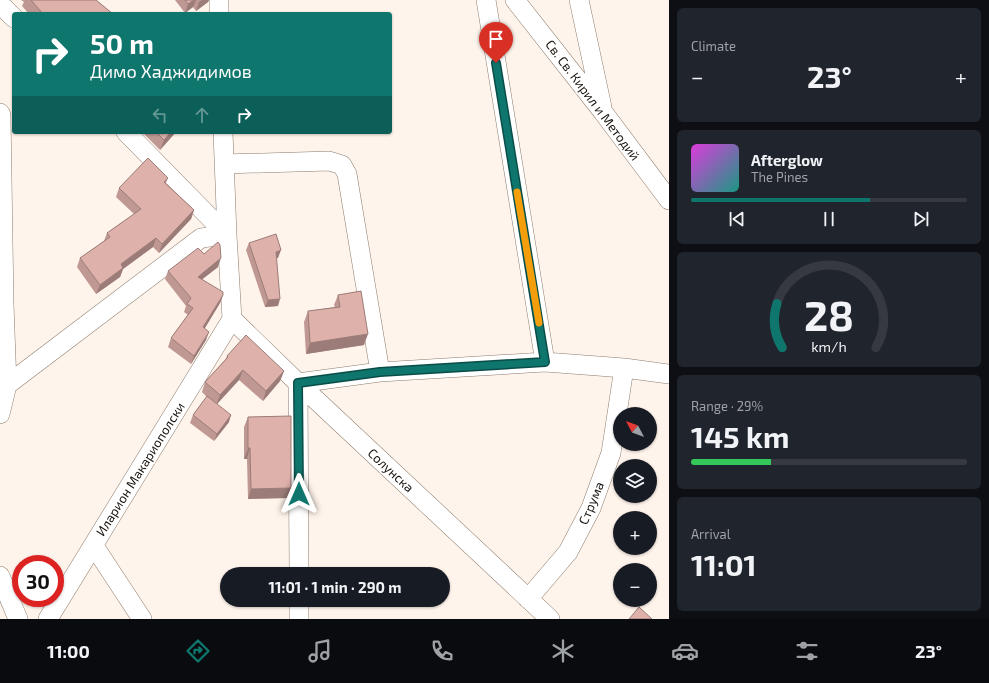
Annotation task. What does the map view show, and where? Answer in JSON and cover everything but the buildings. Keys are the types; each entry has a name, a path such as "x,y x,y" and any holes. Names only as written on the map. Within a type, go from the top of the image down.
{"street":[{"path":"219,0 219,12"},
{"path":"486,0 545,362"},
{"name":"Св. Св. Кирил и Методий","path":"516,0 669,200"},
{"path":"579,0 603,112"},
{"path":"0,4 12,16"},
{"path":"0,114 2,302 6,385 0,414"},
{"path":"128,134 227,235"},
{"path":"223,134 232,320"},
{"path":"224,164 329,161 342,165 347,174 380,372"},
{"path":"6,385 201,238 227,235"},
{"name":"Солунска","path":"232,320 550,619"},
{"name":"Иларион Макариополски","path":"48,619 232,320"},
{"path":"299,567 298,383 380,372 545,362 624,368 669,374"},
{"name":"Струма","path":"528,599 568,552 590,508 611,453 624,368"},
{"path":"94,546 142,619"},
{"path":"0,576 18,619"}],"slow traffic":[{"path":"517,192 539,323"}],"route":[{"path":"299,494 298,383 380,372 545,362 496,63"}]}
